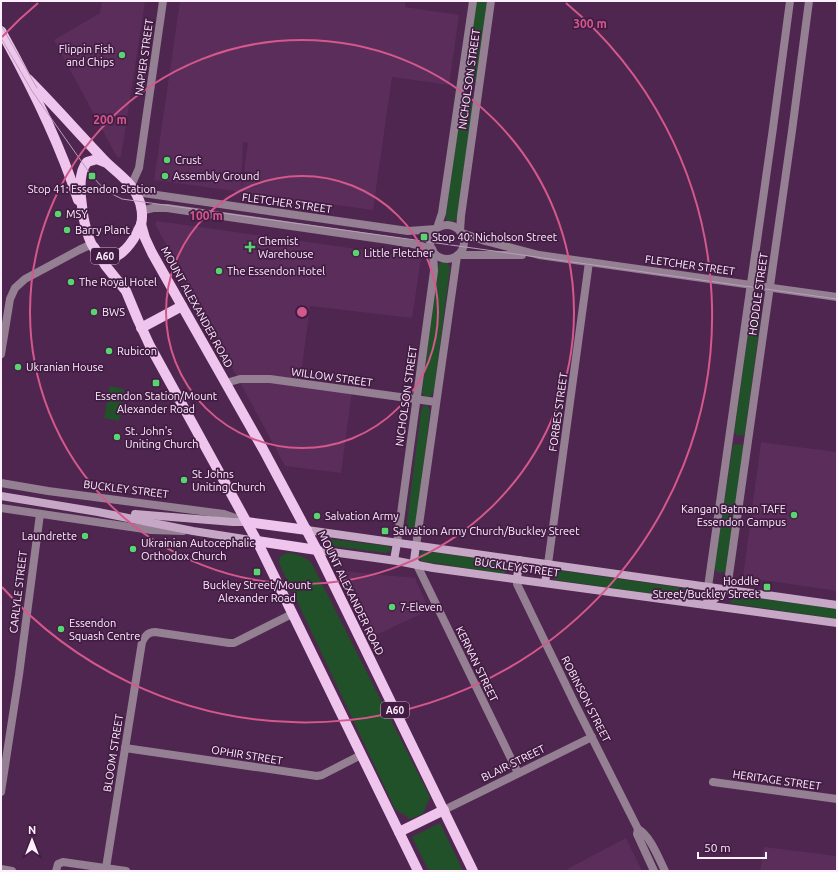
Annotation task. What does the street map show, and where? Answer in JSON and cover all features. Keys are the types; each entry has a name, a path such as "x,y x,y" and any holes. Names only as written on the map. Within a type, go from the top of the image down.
{"main road":[{"name":"A60","path":"1,31 28,79 66,164 93,245 105,265 126,291 141,328 257,541 418,871"},
{"name":"A60","path":"28,79 133,189 140,202 141,224 128,247 113,257 99,253 93,245"},
{"name":"A60","path":"83,217 81,190 83,169 87,162 93,159 101,159 108,163"},
{"name":"MOUNT ALEXANDER ROAD","path":"141,224 150,248 307,530 473,871"},
{"path":"141,328 182,306"},
{"name":"BUCKLEY STREET","path":"1,496 98,512 193,531 257,541 394,560 417,565 837,623"},
{"name":"BUCKLEY STREET","path":"98,512 246,522 837,605"},
{"path":"394,560 397,543"},
{"path":"416,546 414,560 417,565"},
{"path":"517,579 519,560"},
{"path":"545,583 548,564"},
{"path":"707,605 708,587"},
{"path":"707,605 727,589"},
{"path":"399,832 444,810"}],"street":[{"name":"NAPIER STREET","path":"133,189 139,168 163,1"},
{"name":"NICHOLSON STREET","path":"437,229 442,213 473,1"},
{"name":"NICHOLSON STREET","path":"461,232 461,216 491,1"},
{"name":"HODDLE STREET","path":"708,587 790,1"},
{"name":"HODDLE STREET","path":"727,589 809,1"},
{"name":"FLETCHER STREET","path":"133,189 404,230 417,231 437,229"},
{"name":"FLETCHER STREET","path":"141,211 153,208 167,208 388,240 418,245 433,250"},
{"path":"449,225 457,228 461,232 464,244 462,250 457,255 452,258 444,258 437,255 433,250 431,239 437,229 442,226 449,225"},
{"name":"FLETCHER STREET","path":"461,232 485,242 539,255 837,297"},
{"path":"1,354 10,299 15,288 25,279 79,250 93,245"},
{"name":"NICHOLSON STREET","path":"397,543 434,269 433,250"},
{"name":"FLETCHER STREET","path":"457,255 539,255"},
{"path":"416,546 457,255"},
{"name":"FORBES STREET","path":"548,564 589,262"},
{"name":"WILLOW STREET","path":"226,383 240,379 270,379 436,402"},
{"name":"BUCKLEY STREET","path":"1,483 48,491 224,514 246,522"},
{"name":"BUCKLEY STREET","path":"1,508 151,530 193,531"},
{"name":"CARLYLE STREET","path":"1,792 19,675 40,514"},
{"name":"KERNAN STREET","path":"417,565 518,773"},
{"name":"ROBINSON STREET","path":"517,579 517,584 576,706 638,829 637,834 654,871"},
{"name":"BLOOM STREET","path":"106,868 144,636 151,632 234,643 292,614"},
{"name":"BLAIR STREET","path":"444,810 592,737"},
{"name":"OPHIR STREET","path":"125,748 317,776 322,775 361,755"},
{"name":"HERITAGE STREET","path":"713,782 837,799"},
{"name":"ROBINSON STREET","path":"638,829 643,831 648,838 665,871"},
{"path":"56,871 58,864 67,862 126,871"},
{"path":"1,869 12,871"}],"shaded area":[{"path":"102,1 145,1 121,157 117,157 54,40 100,13"},
{"path":"180,1 405,1 405,7 459,15 449,85 392,77 373,210 154,180","holes":["243,142 248,143 242,187"]},
{"path":"157,221 421,258 412,318 310,306 300,383 352,391 341,473 285,466 155,224"},
{"name":"Kangan Batman TAFE Essendon Campus","path":"761,442 837,452 837,591 743,577"},
{"name":"7-Eleven","path":"342,571 415,578 429,610 372,637"},
{"path":"626,838 642,871 568,871 567,869"},
{"path":"764,847 837,856 837,871 760,871"}],"green space":[{"path":"476,1 487,1 477,80 470,83 465,78"},
{"path":"466,98 471,99 473,104 457,219 449,222 446,219 446,213 461,103"},
{"path":"447,262 450,268 434,391 430,397 425,397 422,393 438,267 440,263"},
{"path":"755,311 759,312 761,316 745,433 743,436 737,435 734,432 751,313"},
{"path":"110,386 124,389 119,421 104,418"},
{"path":"427,405 430,411 416,531 406,530 421,412 423,406"},
{"path":"733,445 743,445 744,450 726,570 722,573 717,572 714,567"},
{"path":"329,539 388,546 391,550 386,553 333,546"},
{"path":"423,551 503,562 507,566 506,572 503,574 421,561 419,554"},
{"path":"287,553 301,556 312,564 430,797 423,814 410,819 395,809 279,563 281,556"},
{"path":"557,570 697,590 700,597 696,600 555,580 553,577 553,572"},
{"path":"734,595 837,609 837,619 734,604 730,602"},
{"path":"440,823 463,871 429,871 412,837"}],"tram line":[{"path":"1,25 37,88"},
{"path":"1,38 32,91 91,175 104,189 122,199 837,299"}],"place":[{"name":"Flippin Fish and Chips","path":"122,55"},
{"name":"Crust","path":"167,160"},
{"name":"Stop 41: Essendon Station","path":"92,176"},
{"name":"Assembly Ground","path":"165,176"},
{"name":"MSY","path":"58,214"},
{"name":"Barry Plant","path":"67,230"},
{"name":"Stop 40: Nicholson Street","path":"424,237"},
{"name":"Chemist Warehouse","path":"250,247"},
{"name":"Little Fletcher","path":"356,253"},
{"name":"The Essendon Hotel","path":"219,271"},
{"name":"The Royal Hotel","path":"71,282"},
{"name":"BWS","path":"94,312"},
{"name":"Rubicon","path":"109,351"},
{"name":"Ukranian House","path":"18,367"},
{"name":"Essendon Station/Mount Alexander Road","path":"156,383"},
{"name":"St. John's Uniting Church","path":"117,437"},
{"name":"St Johns Uniting Church","path":"184,480"},
{"name":"Kangan Batman TAFE Essendon Campus","path":"794,515"},
{"name":"Salvation Army","path":"317,516"},
{"name":"Salvation Army Church/Buckley Street","path":"385,531"},
{"name":"Laundrette","path":"85,536"},
{"name":"Ukrainian Autocephalic Orthodox Church","path":"133,549"},
{"name":"Buckley Street/Mount Alexander Road","path":"257,572"},
{"name":"Hoddle Street/Buckley Street","path":"767,587"},
{"name":"7-Eleven","path":"392,607"},
{"name":"Essendon Squash Centre","path":"61,629"}]}
